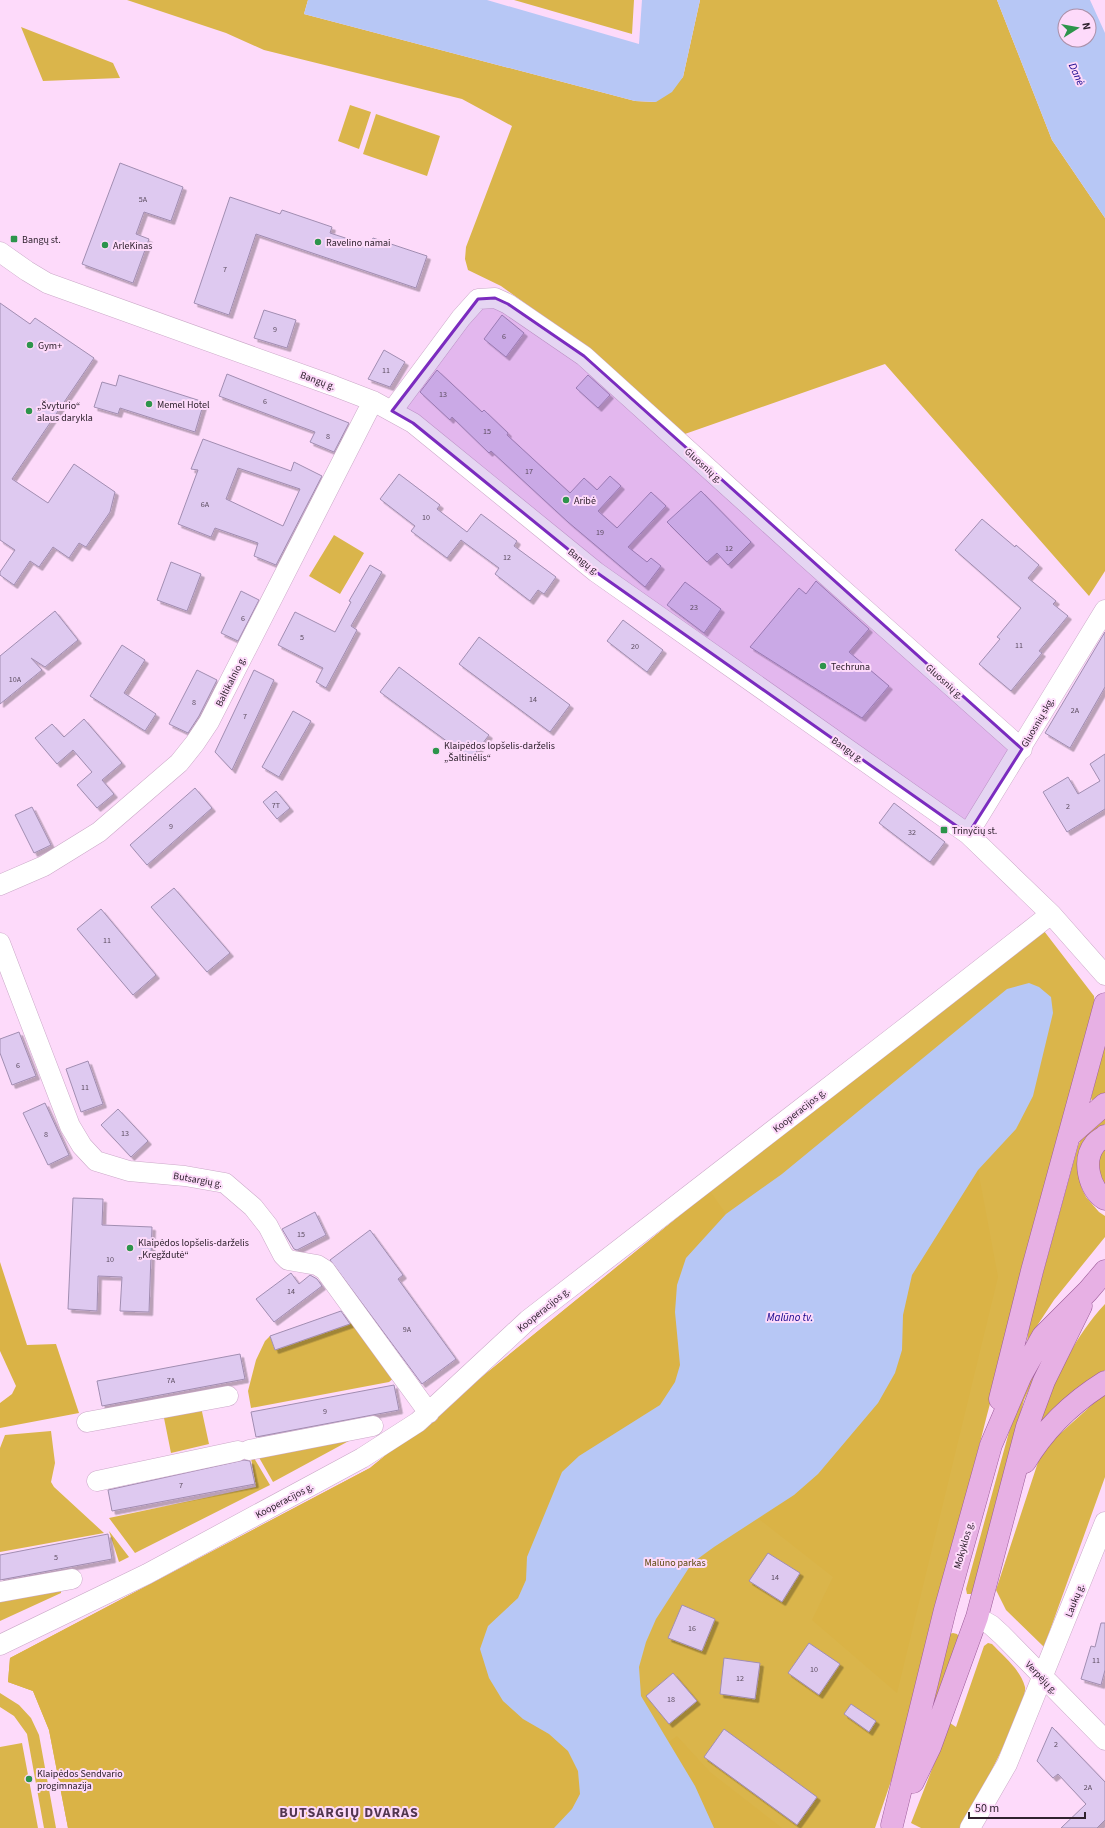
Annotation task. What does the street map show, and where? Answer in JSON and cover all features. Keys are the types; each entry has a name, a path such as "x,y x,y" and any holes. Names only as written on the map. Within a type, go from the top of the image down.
{"main road":[{"path":"991,1445 1007,1369 1032,1271 1105,1004"},
{"path":"1070,1135 1105,1104"},
{"path":"1105,1136 1094,1144 1088,1172 1092,1185 1105,1199"},
{"name":"Mokyklos g.","path":"892,1826 945,1610 991,1445 1021,1375 1043,1336 1088,1291 1105,1271"},
{"name":"Mokyklos g.","path":"892,1826 930,1747 977,1617 1027,1427 1044,1381 1088,1291"},
{"path":"1012,1484 1037,1442 1053,1423 1094,1389 1105,1382"},
{"path":"945,1610 977,1617"}],"street":[{"name":"Bangų g.","path":"0,252 22,268 47,282 372,401 413,423 441,444 596,572 968,834 1051,914 1105,975"},
{"name":"Gluosnių g.","path":"392,411 461,318 478,299 494,298 508,304 584,356 805,556 1022,749"},
{"name":"Baltikalnio g.","path":"0,886 44,866 99,832 179,763 195,744 209,722 372,401"},
{"name":"Gluosnių skg.","path":"968,834 1022,749 1046,705 1105,610"},
{"name":"Kooperacijos g.","path":"0,1645 142,1576 341,1469 374,1450 429,1413 528,1320 1051,914"},
{"name":"Butsargių g.","path":"0,943 70,1126 82,1146 96,1161 129,1171 185,1176 225,1183 261,1217 268,1226 283,1255 288,1260 317,1265 325,1270 429,1413"},
{"path":"87,1422 228,1396"},
{"path":"97,1481 244,1450 373,1426"},
{"name":"Laukų g.","path":"970,1828 1007,1764 1105,1522"},
{"path":"0,1592 72,1579"},
{"name":"Verpėjų g.","path":"977,1617 991,1625 1002,1635 1105,1740"}],"highlighted area":[{"path":"495,298 508,304 584,356 1022,749 968,834 596,572 413,423 392,411 478,299"}],"green space":[{"path":"127,0 308,0 304,14 635,101 655,102 683,77 700,0 997,0 1052,140 1105,218 1105,571 1089,596 885,364 682,435 587,348 501,286 468,270 465,259 466,247 512,126 462,99 264,50 226,33"},
{"path":"514,0 634,0 632,34"},
{"path":"21,27 113,63 120,78 43,81"},
{"path":"350,105 371,112 359,149 338,141"},
{"path":"376,114 440,136 427,176 363,154"},
{"path":"334,535 364,553 340,594 309,576"},
{"name":"Malūno parkas","path":"1044,931 1094,996 1095,1007 987,1415 903,1746 875,1828 68,1828 49,1730 33,1691 8,1682 10,1658 370,1468 710,1191"},
{"path":"1105,1043 1105,1094 1092,1101 1091,1098"},
{"path":"1105,1116 1105,1124 1099,1128 1079,1173 1082,1189 1086,1197 1099,1212 1105,1216 1105,1237 1054,1300 1027,1341 1030,1320 1078,1146 1081,1139"},
{"path":"1105,1146 1105,1191 1098,1181 1097,1154"},
{"path":"1105,1304 1105,1370 1090,1380 1044,1420 1040,1421 1040,1414 1068,1356 1094,1316"},
{"path":"351,1323 395,1377 389,1382 251,1408 248,1391 256,1360 265,1341 270,1336 275,1350"},
{"path":"1052,1338 1024,1400 974,1591 971,1594 967,1594 966,1589 1009,1432 1027,1382"},
{"path":"1105,1393 1105,1477 1044,1647 1006,1610 996,1590 1042,1450"},
{"path":"201,1407 209,1444 171,1453 163,1413"},
{"path":"51,1431 55,1463 51,1482 54,1487 104,1533 0,1552 0,1448 5,1435"},
{"path":"358,1436 273,1482 257,1454"},
{"path":"251,1458 254,1458 270,1485 135,1553 109,1518 256,1487"},
{"path":"109,1531 129,1557 119,1562"},
{"path":"61,1587 61,1593 0,1621 0,1598"},
{"path":"949,1634 957,1634 959,1637 927,1724"},
{"path":"988,1643 992,1644 1012,1664 1020,1675 1025,1687 1024,1697 999,1756 962,1828 921,1828 911,1823 950,1723 956,1727 984,1646"},
{"path":"0,1693 19,1705 31,1718 39,1735 56,1828 44,1828 27,1734 14,1716 0,1707"},
{"path":"22,1743 38,1828 0,1828 0,1747"}],"shaded area":[{"path":"978,1170 998,1277 897,1693 812,1620 833,1577 759,1519 794,1495 818,1474 878,1403 902,1350 903,1315 912,1275"},
{"path":"710,1191 726,1214 686,1258 677,1285 675,1312 680,1365 675,1382 660,1405 579,1456 562,1472 527,1557 526,1580 518,1598 488,1626 481,1649 489,1678 523,1719 549,1734 568,1751 578,1772 580,1794 572,1809 554,1828 68,1828 49,1730 33,1691 8,1682 10,1658 370,1468"},
{"path":"0,1262 27,1345 56,1344 79,1413 0,1428 0,1403 12,1394 16,1386 0,1351"},
{"path":"677,1736 710,1772 782,1828 714,1828 695,1786 669,1742"}],"water":[{"path":"308,0 487,0 639,44 642,0 700,0 683,77 672,92 656,102 635,101 304,14"},
{"name":"Danė","path":"997,0 1090,0 1094,8 1057,8 1057,48 1097,48 1097,15 1105,33 1105,218 1052,140"},
{"name":"Malūno tv.","path":"1029,983 1039,987 1051,997 1053,1013 1033,1096 1016,1129 978,1170 912,1275 903,1315 902,1350 895,1373 878,1403 818,1474 794,1495 692,1563 656,1619 646,1642 639,1667 641,1696 695,1786 714,1828 554,1828 572,1809 580,1794 578,1771 568,1751 549,1734 523,1719 503,1701 489,1678 480,1649 488,1626 518,1598 526,1580 527,1557 562,1472 579,1456 660,1405 675,1382 680,1365 675,1312 677,1285 686,1258 726,1214 782,1174 1007,989"}],"building":[{"path":"120,163 183,187 171,221 144,212 136,234 149,239 133,283 82,264"},
{"name":"Ravelino namai","path":"230,197 280,214 282,210 332,227 330,233 370,246 373,238 427,256 416,288 256,234 229,315 194,303"},
{"name":"„Švyturio“ alaus darykla","path":"0,303 30,324 35,318 94,358 12,479 48,503 74,464 115,492 110,512 86,547 79,543 69,558 53,547 39,567 30,561 14,585 0,575 0,572 15,550 0,540"},
{"path":"264,310 296,320 287,348 254,338"},
{"path":"502,315 524,333 506,357 484,339"},
{"path":"384,350 405,362 390,387 368,379"},
{"path":"437,370 482,412 484,410 508,433 507,435 570,493 584,478 597,490 610,476 621,486 598,511 617,528 651,492 666,506 628,547 647,562 651,558 661,566 645,587 568,522 491,451 489,453 452,417 450,420 420,392"},
{"path":"227,374 349,423 334,452 310,442 315,432 219,396"},
{"name":"Memel Hotel","path":"119,375 204,402 195,432 120,408 118,414 94,407 102,382 116,386"},
{"path":"588,375 610,395 598,408 576,388"},
{"path":"203,439 291,471 294,462 322,476 276,565 254,556 258,543 215,528 211,537 178,524 198,470 191,469","holes":["238,468 300,489 283,526 226,499"]},
{"path":"399,474 440,505 437,509 467,532 481,514 517,541 514,546 556,577 544,594 538,590 530,601 495,574 499,568 461,540 447,558 411,531 415,526 380,499"},
{"path":"701,491 751,542 728,565 717,553 707,562 667,522"},
{"path":"982,519 1039,565 1028,578 1056,601 1053,604 1068,616 1039,651 1042,653 1011,691 979,664 1000,639 997,637 1021,608 955,550"},
{"path":"171,562 201,574 187,611 157,600"},
{"path":"370,565 382,572 351,626 357,630 326,688 316,682 323,668 278,645 295,612 335,632 351,602 349,601"},
{"name":"Techruna","path":"816,581 869,629 849,652 889,686 862,718 750,647 799,588 806,594"},
{"path":"685,582 721,609 704,633 667,605"},
{"path":"241,591 259,600 238,641 221,633"},
{"path":"55,611 78,640 45,667 31,658 42,670 0,704 0,656"},
{"path":"623,620 663,650 647,672 607,641"},
{"path":"1105,632 1105,687 1070,748 1045,733"},
{"path":"479,637 570,705 550,732 459,664"},
{"path":"122,645 145,660 124,693 156,714 145,731 90,696"},
{"path":"399,667 489,735 471,759 380,692"},
{"path":"197,670 217,680 199,716 188,733 169,724"},
{"path":"254,670 274,680 232,770 215,752"},
{"path":"293,711 311,721 279,777 262,767"},
{"path":"84,719 122,763 102,780 114,794 97,808 77,785 92,772 73,750 57,764 35,738 52,724 64,737"},
{"path":"1105,754 1105,809 1067,832 1043,792 1068,777 1078,794 1100,781 1090,764"},
{"path":"195,788 212,808 147,865 130,845"},
{"path":"276,791 290,808 277,819 263,802"},
{"path":"894,803 945,842 930,862 879,823"},
{"path":"32,807 51,845 34,853 15,815"},
{"path":"174,888 230,953 207,972 151,907"},
{"path":"101,909 156,975 133,995 77,929"},
{"path":"19,1032 36,1076 12,1085 0,1053 0,1039"},
{"path":"88,1061 103,1104 81,1112 66,1069"},
{"path":"45,1103 69,1155 48,1165 23,1113"},
{"path":"118,1109 148,1141 131,1157 101,1125"},
{"path":"73,1198 103,1199 102,1225 152,1227 149,1312 120,1311 122,1277 98,1276 97,1311 68,1309"},
{"path":"315,1212 326,1235 297,1250 294,1249 282,1229"},
{"path":"370,1230 403,1275 398,1279 456,1359 422,1384 330,1260"},
{"path":"291,1273 299,1284 310,1275 317,1279 322,1286 274,1322 256,1299"},
{"path":"341,1311 350,1324 275,1350 270,1336"},
{"path":"240,1354 245,1379 102,1406 97,1381"},
{"path":"394,1385 399,1410 256,1437 251,1412"},
{"path":"244,1460 250,1461 255,1484 112,1511 108,1490"},
{"path":"108,1534 112,1559 0,1580 0,1555"},
{"path":"768,1553 800,1573 782,1602 749,1581"},
{"path":"682,1605 715,1619 702,1651 668,1638"},
{"path":"1101,1623 1105,1623 1105,1670 1101,1685 1081,1679 1091,1646 1095,1647"},
{"path":"809,1643 840,1664 819,1695 788,1673"},
{"path":"724,1658 760,1663 755,1699 720,1694"},
{"path":"673,1673 697,1701 669,1724 646,1696"},
{"path":"851,1704 876,1721 869,1732 844,1714"},
{"path":"1052,1727 1105,1782 1105,1820 1097,1828 1061,1828 1086,1804 1058,1774 1053,1778 1037,1761"},
{"path":"724,1729 817,1797 797,1825 704,1757"}],"place":[{"name":"Bangų st.","path":"14,239"},
{"name":"Ravelino namai","path":"318,242"},
{"name":"ArleKinas","path":"105,245"},
{"name":"Gym+","path":"30,345"},
{"name":"Memel Hotel","path":"149,404"},
{"name":"„Švyturio“ alaus darykla","path":"29,411"},
{"name":"Aribė","path":"566,500"},
{"name":"Techruna","path":"823,666"},
{"name":"Klaipėdos lopšelis-darželis „Šaltinėlis“","path":"436,751"},
{"name":"Trinyčių st.","path":"944,830"},
{"name":"Klaipėdos lopšelis-darželis „Kregždutė“","path":"130,1248"},
{"name":"Klaipėdos Sendvario progimnazija","path":"29,1779"}],"district":[{"name":"BUTSARGIŲ DVARAS","path":"349,1812"}]}
